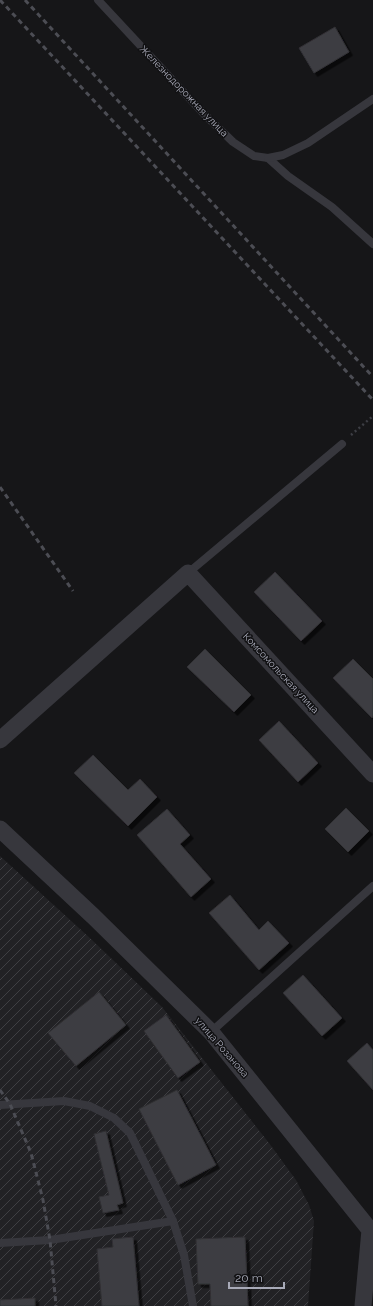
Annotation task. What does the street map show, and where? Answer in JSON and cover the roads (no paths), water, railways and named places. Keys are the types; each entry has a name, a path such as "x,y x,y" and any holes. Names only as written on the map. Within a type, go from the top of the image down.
{"street":[{"path":"0,740 188,573"},
{"name":"Комсомольская улица","path":"188,573 373,774"},
{"name":"улица Розанова","path":"0,829 93,916 211,1032 372,1232 363,1306"}],"lane":[{"name":"Железнодорожная улица","path":"98,0 233,142 254,156 268,158 288,176 332,207 373,244"},
{"path":"268,158 283,155 308,144 373,99"},
{"path":"188,573 342,444"},
{"path":"211,1032 373,886"},
{"path":"0,1105 64,1101 90,1106 114,1118 130,1133 173,1221 184,1255 193,1306"},
{"path":"0,1243 50,1240 173,1221"}],"railway":[{"path":"0,0 373,400"},
{"path":"25,0 373,377"},
{"path":"0,487 73,591"},
{"path":"0,1090 10,1104 31,1153 43,1200 50,1240 56,1306"}]}
